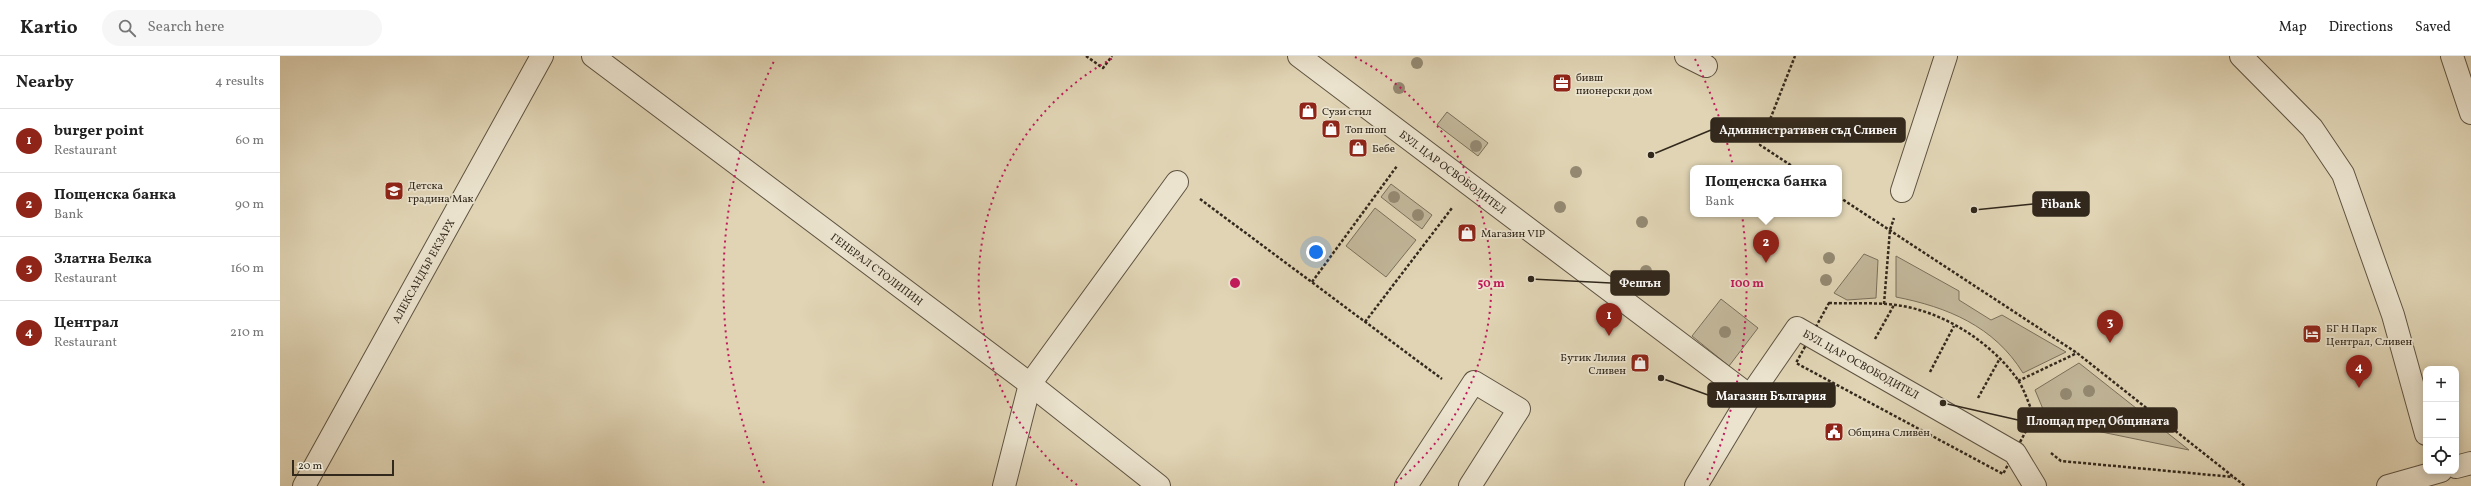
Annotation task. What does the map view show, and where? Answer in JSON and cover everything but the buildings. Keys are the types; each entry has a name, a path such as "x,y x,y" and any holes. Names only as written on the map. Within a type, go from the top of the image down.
{"street":[{"name":"АЛЕКСАНДЪР ЕКЗАРХ","path":"304,486 542,56"},
{"name":"ГЕНЕРАЛ СТОЛИПИН","path":"593,56 1030,384 1159,486"},
{"name":"БУЛ. ЦАР ОСВОБОДИТЕЛ","path":"1299,56 1750,396 1797,328 2015,453 2035,486"},
{"path":"1686,56 1706,66"},
{"path":"1902,191 1946,56"},
{"path":"2242,56 2312,128 2343,174 2393,315 2423,423"},
{"path":"2452,56 2471,113"},
{"path":"1004,486 1030,384 1177,182"},
{"path":"1406,486 1474,382 1519,408 1470,486"},
{"path":"1696,486 1750,396"},
{"path":"2459,466 2471,463"},
{"path":"2388,486 2429,474"}],"path":[{"path":"1086,56 1103,68 1112,56"},
{"path":"1790,165 1760,145 1795,56"},
{"path":"1312,282 1414,143"},
{"path":"1177,182 1437,376"},
{"path":"1365,322 1470,184"},
{"path":"1884,304 1890,230 1902,191"},
{"path":"1842,199 2077,353 2245,486"},
{"path":"1829,303 1905,306 1934,314 1974,337 1994,354 2018,381 2034,416"},
{"path":"2018,381 2077,353"},
{"path":"2025,434 2031,438"},
{"path":"2049,452 2061,461 2234,477"}],"shaded area":[{"path":"1447,112 1488,143 1478,156 1437,125"},
{"path":"1391,184 1432,215 1422,229 1381,197"},
{"path":"1375,208 1416,240 1386,277 1346,246"},
{"path":"1864,254 1878,260 1876,298 1847,300 1834,293"},
{"path":"1896,256 1959,291 1959,300 1991,320 2002,315 2066,352 2023,373 1998,343 1984,331 1968,321 1933,306 1896,297"},
{"path":"1721,299 1758,328 1729,366 1692,336"},
{"path":"2079,363 2189,450 2048,421 2035,390"}],"place":[{"name":"бивш пионерски дом","path":"1562,83"},
{"name":"Сузи стил","path":"1308,111"},
{"name":"Топ шоп","path":"1331,129"},
{"name":"Бебе","path":"1358,148"},
{"name":"Административен съд Сливен","path":"1651,155"},
{"name":"Детска градина Мак","path":"394,191"},
{"name":"Fibank","path":"1974,210"},
{"name":"Магазин VIP","path":"1467,233"},
{"name":"Пощенска банка","path":"1766,263"},
{"name":"Фешън","path":"1531,279"},
{"name":"БГ H Парк Централ, Сливен","path":"2312,334"},
{"name":"burger point","path":"1609,336"},
{"name":"Златна Белка","path":"2110,343"},
{"name":"Бутик Лилия Сливен","path":"1640,363"},
{"name":"Магазин България","path":"1661,378"},
{"name":"Централ","path":"2359,388"},
{"name":"Площад пред Общината","path":"1943,403"},
{"name":"Община Сливен","path":"1834,432"}]}
